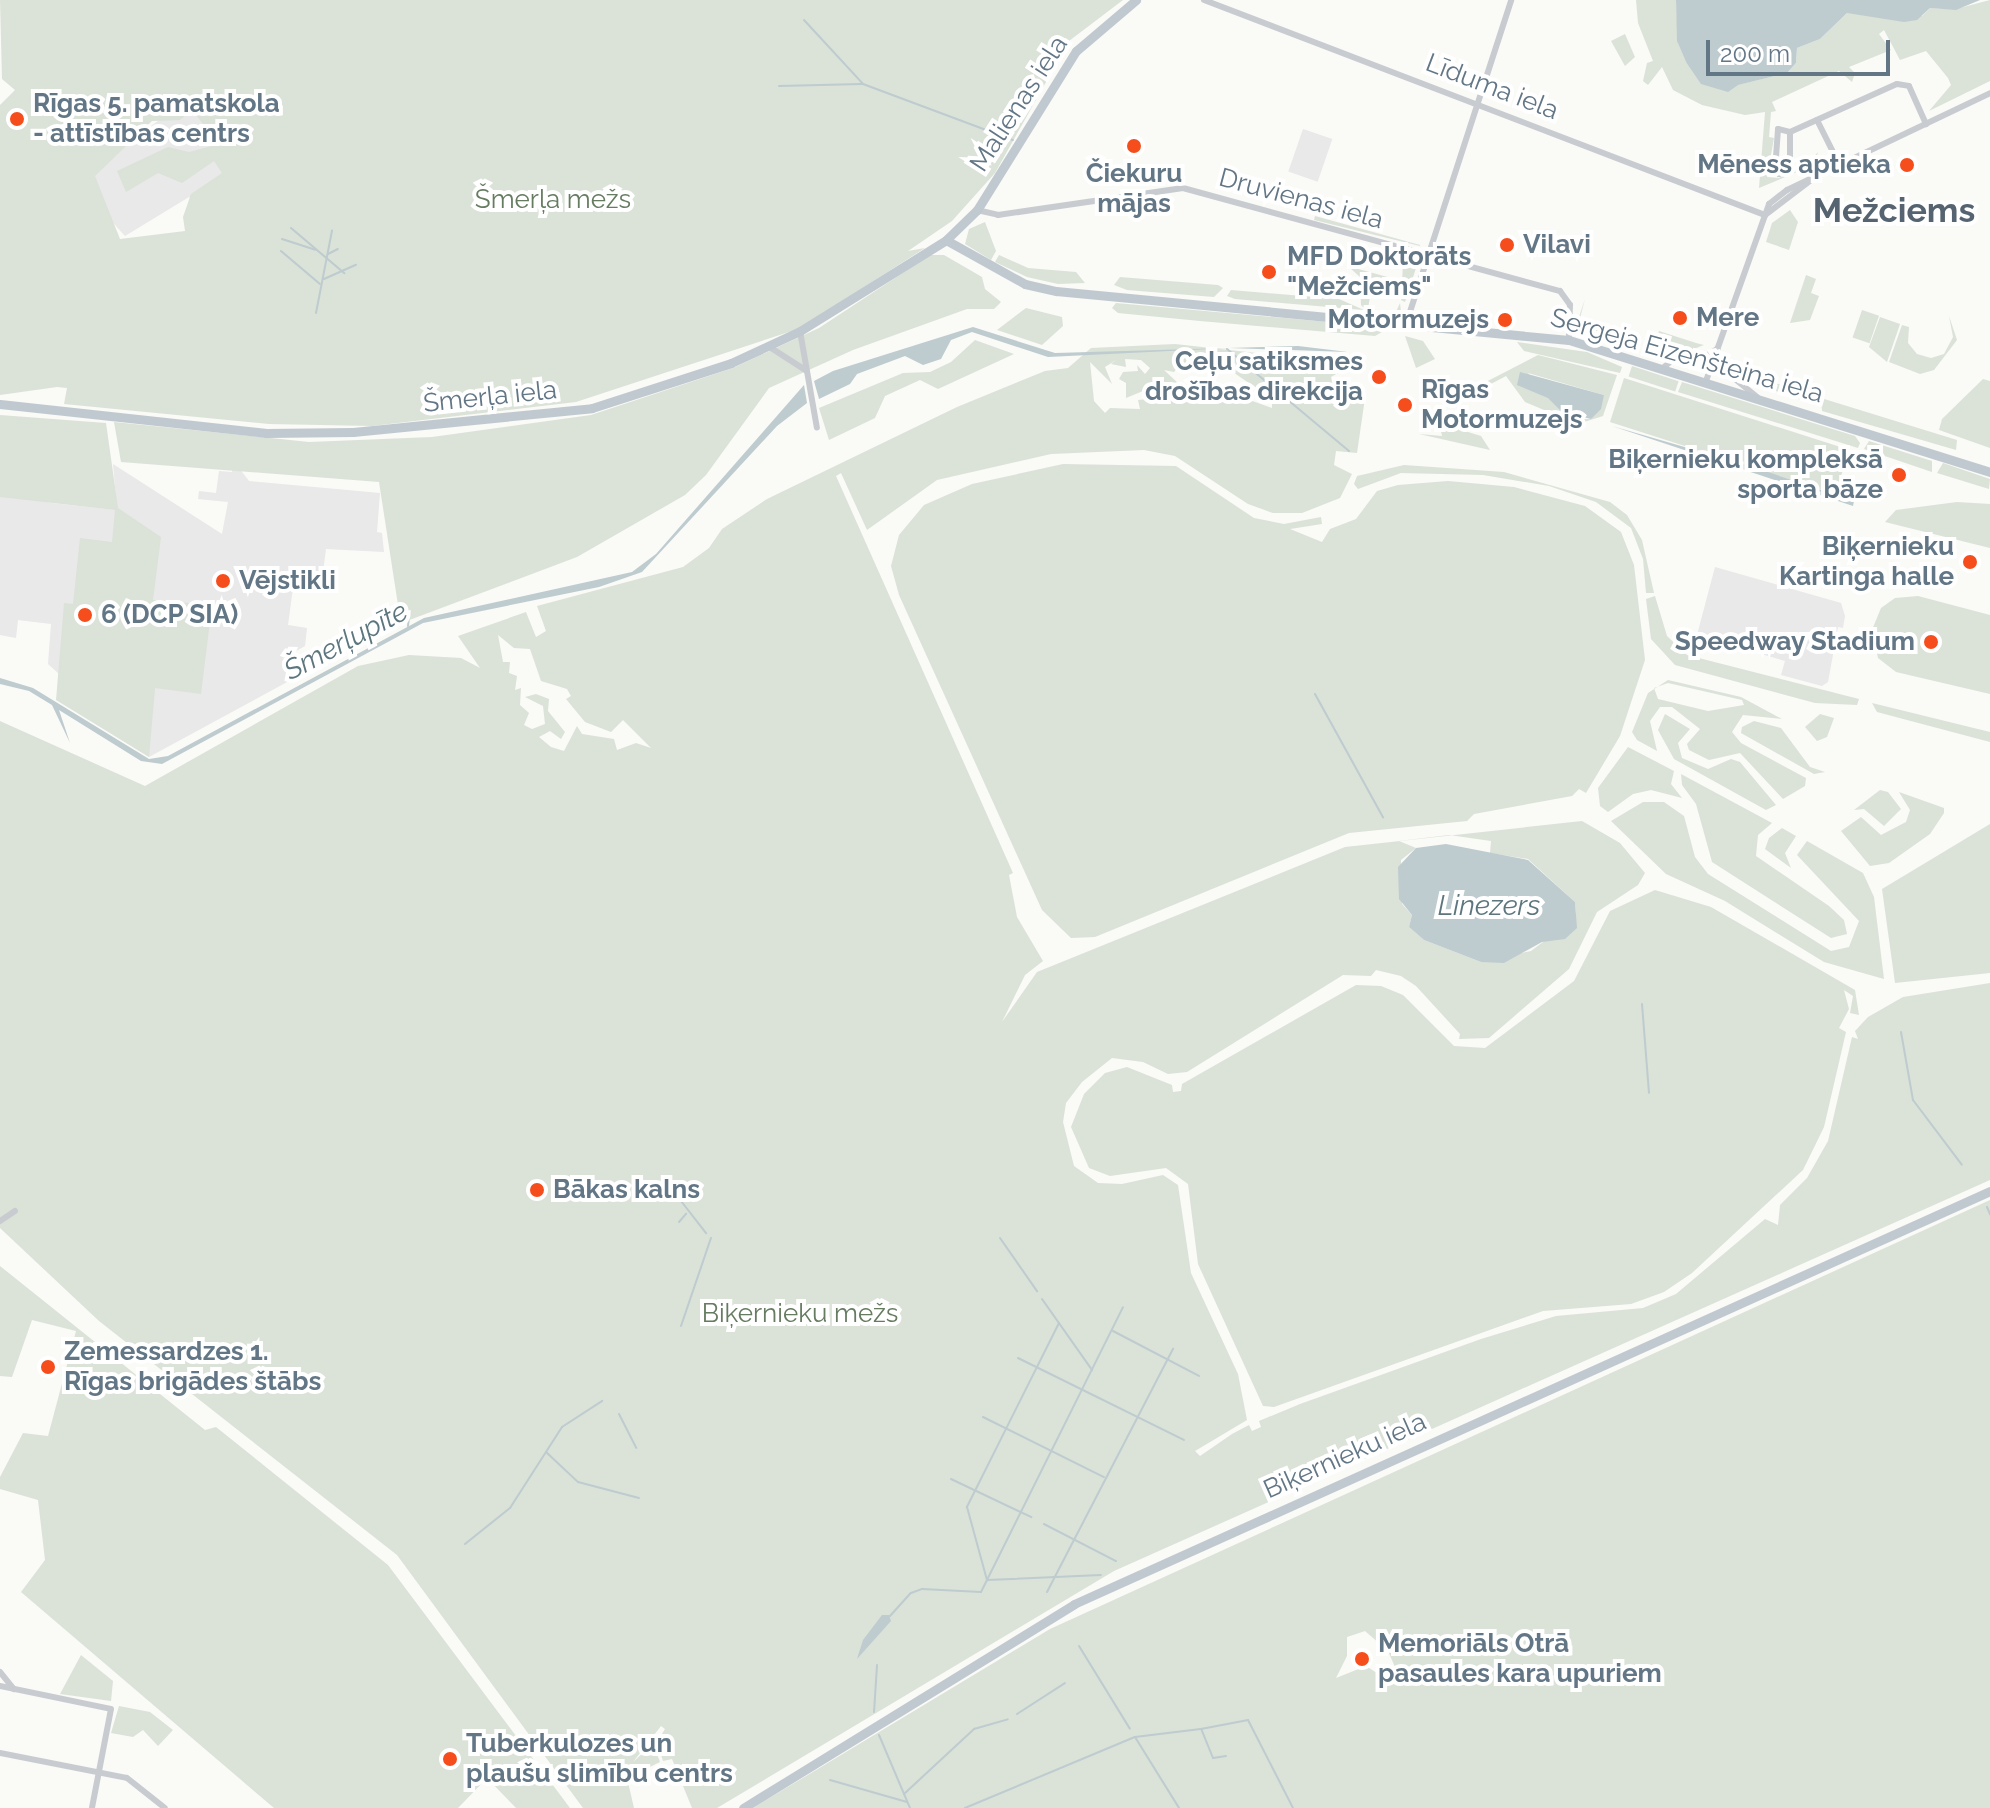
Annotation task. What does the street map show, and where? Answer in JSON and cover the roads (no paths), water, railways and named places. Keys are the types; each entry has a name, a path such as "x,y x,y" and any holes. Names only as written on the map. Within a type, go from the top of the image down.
{"street":[{"name":"Malienas iela","path":"946,240 977,210 1076,51 1136,0"},
{"name":"Līduma iela","path":"1204,0 1765,215"},
{"path":"1407,321 1426,254 1511,0"},
{"path":"1790,132 1901,83 1909,86 1926,124"},
{"path":"1706,381 1765,215 1810,181 1990,93"},
{"path":"1817,120 1840,166"},
{"path":"1782,127 1790,132 1790,169 1779,174 1775,171 1777,133 1782,127"},
{"name":"Druvienas iela","path":"977,210 998,215 1175,187 1565,294 1572,323 1569,340"},
{"name":"Sergeja Eizenšteina iela","path":"946,240 1025,284 1056,291 1407,321 1569,340 1990,472"},
{"name":"Šmerļa iela","path":"0,404 266,433 474,424 592,408 768,346 800,331 946,240"},
{"path":"800,331 817,428"},
{"path":"768,346 807,371"},
{"path":"1663,368 1671,361 1695,361 1717,349"},
{"path":"1717,349 1730,375 1757,397"},
{"name":"Biķernieku iela","path":"743,1808 1074,1604 1990,1191"},
{"path":"0,1221 15,1211"},
{"path":"0,1672 14,1689"},
{"path":"0,1686 109,1708 92,1808"},
{"path":"0,1753 133,1781 165,1808"}],"water":[{"path":"1676,0 1980,0 1956,10 1930,8 1917,20 1904,22 1847,13 1820,39 1797,48 1796,63 1787,73 1738,85 1728,92 1701,84 1686,62 1677,41"},
{"path":"973,327 1055,353 1298,346 1348,352 1230,348 1048,357 972,332 951,340 941,359 923,365 905,356 857,374 850,384 819,399 814,381 833,371"},
{"path":"1520,372 1604,395 1601,409 1591,419 1562,412 1548,398 1517,385"},
{"path":"804,385 807,403 777,426 642,572 599,587 423,623 162,764 141,761 59,710 70,743 52,705 29,691 0,684 0,678 33,688 149,759 168,756 424,618 632,572 656,554"},
{"path":"1612,426 1750,466 1854,501 1853,506"},
{"name":"Linezers","path":"1446,844 1528,860 1575,902 1577,928 1565,939 1542,942 1504,963 1481,962 1424,940 1409,927 1412,915 1399,899 1398,867 1416,848"},
{"path":"882,1615 889,1615 891,1621 857,1659 863,1640"}],"waterway":[{"path":"804,20 863,84 1013,140"},
{"path":"779,86 862,84"},
{"path":"291,228 344,273"},
{"path":"316,313 332,231"},
{"path":"282,239 315,250"},
{"path":"328,254 338,249"},
{"path":"281,251 320,284"},
{"path":"324,279 356,265"},
{"path":"1227,349 1349,451"},
{"name":"Šmerļupīte","path":"408,626 409,616"},
{"path":"1315,694 1383,817"},
{"path":"1642,1004 1649,1093"},
{"path":"1901,1032 1913,1100 1962,1165"},
{"path":"681,1201 706,1233"},
{"path":"1987,1207 1990,1214"},
{"path":"679,1222 686,1214"},
{"path":"681,1326 711,1238"},
{"path":"1000,1238 1037,1291"},
{"path":"1042,1299 1092,1370"},
{"path":"890,1616 911,1593 922,1589 981,1592 1123,1307"},
{"path":"1059,1323 967,1507 987,1580 1101,1575"},
{"path":"1113,1331 1199,1376"},
{"path":"1047,1592 1173,1349"},
{"path":"1018,1358 1184,1440"},
{"path":"465,1544 510,1508 562,1427 602,1401"},
{"path":"619,1414 636,1448"},
{"path":"983,1417 1104,1477"},
{"path":"546,1452 578,1482 639,1498"},
{"path":"951,1479 1031,1517"},
{"path":"1044,1524 1116,1561"},
{"path":"1079,1646 1130,1729"},
{"path":"874,1712 877,1665"},
{"path":"1017,1714 1065,1683"},
{"path":"904,1794 974,1729 1008,1719"},
{"path":"1226,1756 1213,1758 1201,1729 1248,1720 1293,1808"},
{"path":"965,1808 1135,1737 1201,1729"},
{"path":"879,1735 910,1808"},
{"path":"1135,1737 1179,1808"},
{"path":"830,1780 907,1802"}],"place":[{"name":"Rīgas 5. pamatskola - attīstības centrs","path":"17,119"},
{"name":"Čiekuru mājas","path":"1134,146"},
{"name":"Mēness aptieka","path":"1907,165"},
{"name":"Vilavi","path":"1507,245"},
{"name":"MFD Doktorāts \"Mežciems\"","path":"1269,272"},
{"name":"Mere","path":"1680,318"},
{"name":"Motormuzejs","path":"1505,320"},
{"name":"Ceļu satiksmes drošības direkcija","path":"1379,377"},
{"name":"Rīgas Motormuzejs","path":"1405,405"},
{"name":"Biķernieku kompleksā sporta bāze","path":"1899,475"},
{"name":"Biķernieku Kartinga halle","path":"1970,562"},
{"name":"Vējstikli","path":"223,581"},
{"name":"6 (DCP SIA)","path":"85,615"},
{"name":"Speedway Stadium","path":"1931,642"},
{"name":"Bākas kalns","path":"537,1190"},
{"name":"Zemessardzes 1. Rīgas brigādes štābs","path":"48,1367"},
{"name":"Memoriāls Otrā pasaules kara upuriem","path":"1362,1659"},
{"name":"Tuberkulozes un plaušu slimību centrs","path":"450,1759"}],"district":[{"name":"Mežciems","path":"1894,211"}],"park label":[{"name":"Šmerļa mežs","path":"553,200"},
{"name":"Biķernieku mežs","path":"800,1314"}]}
